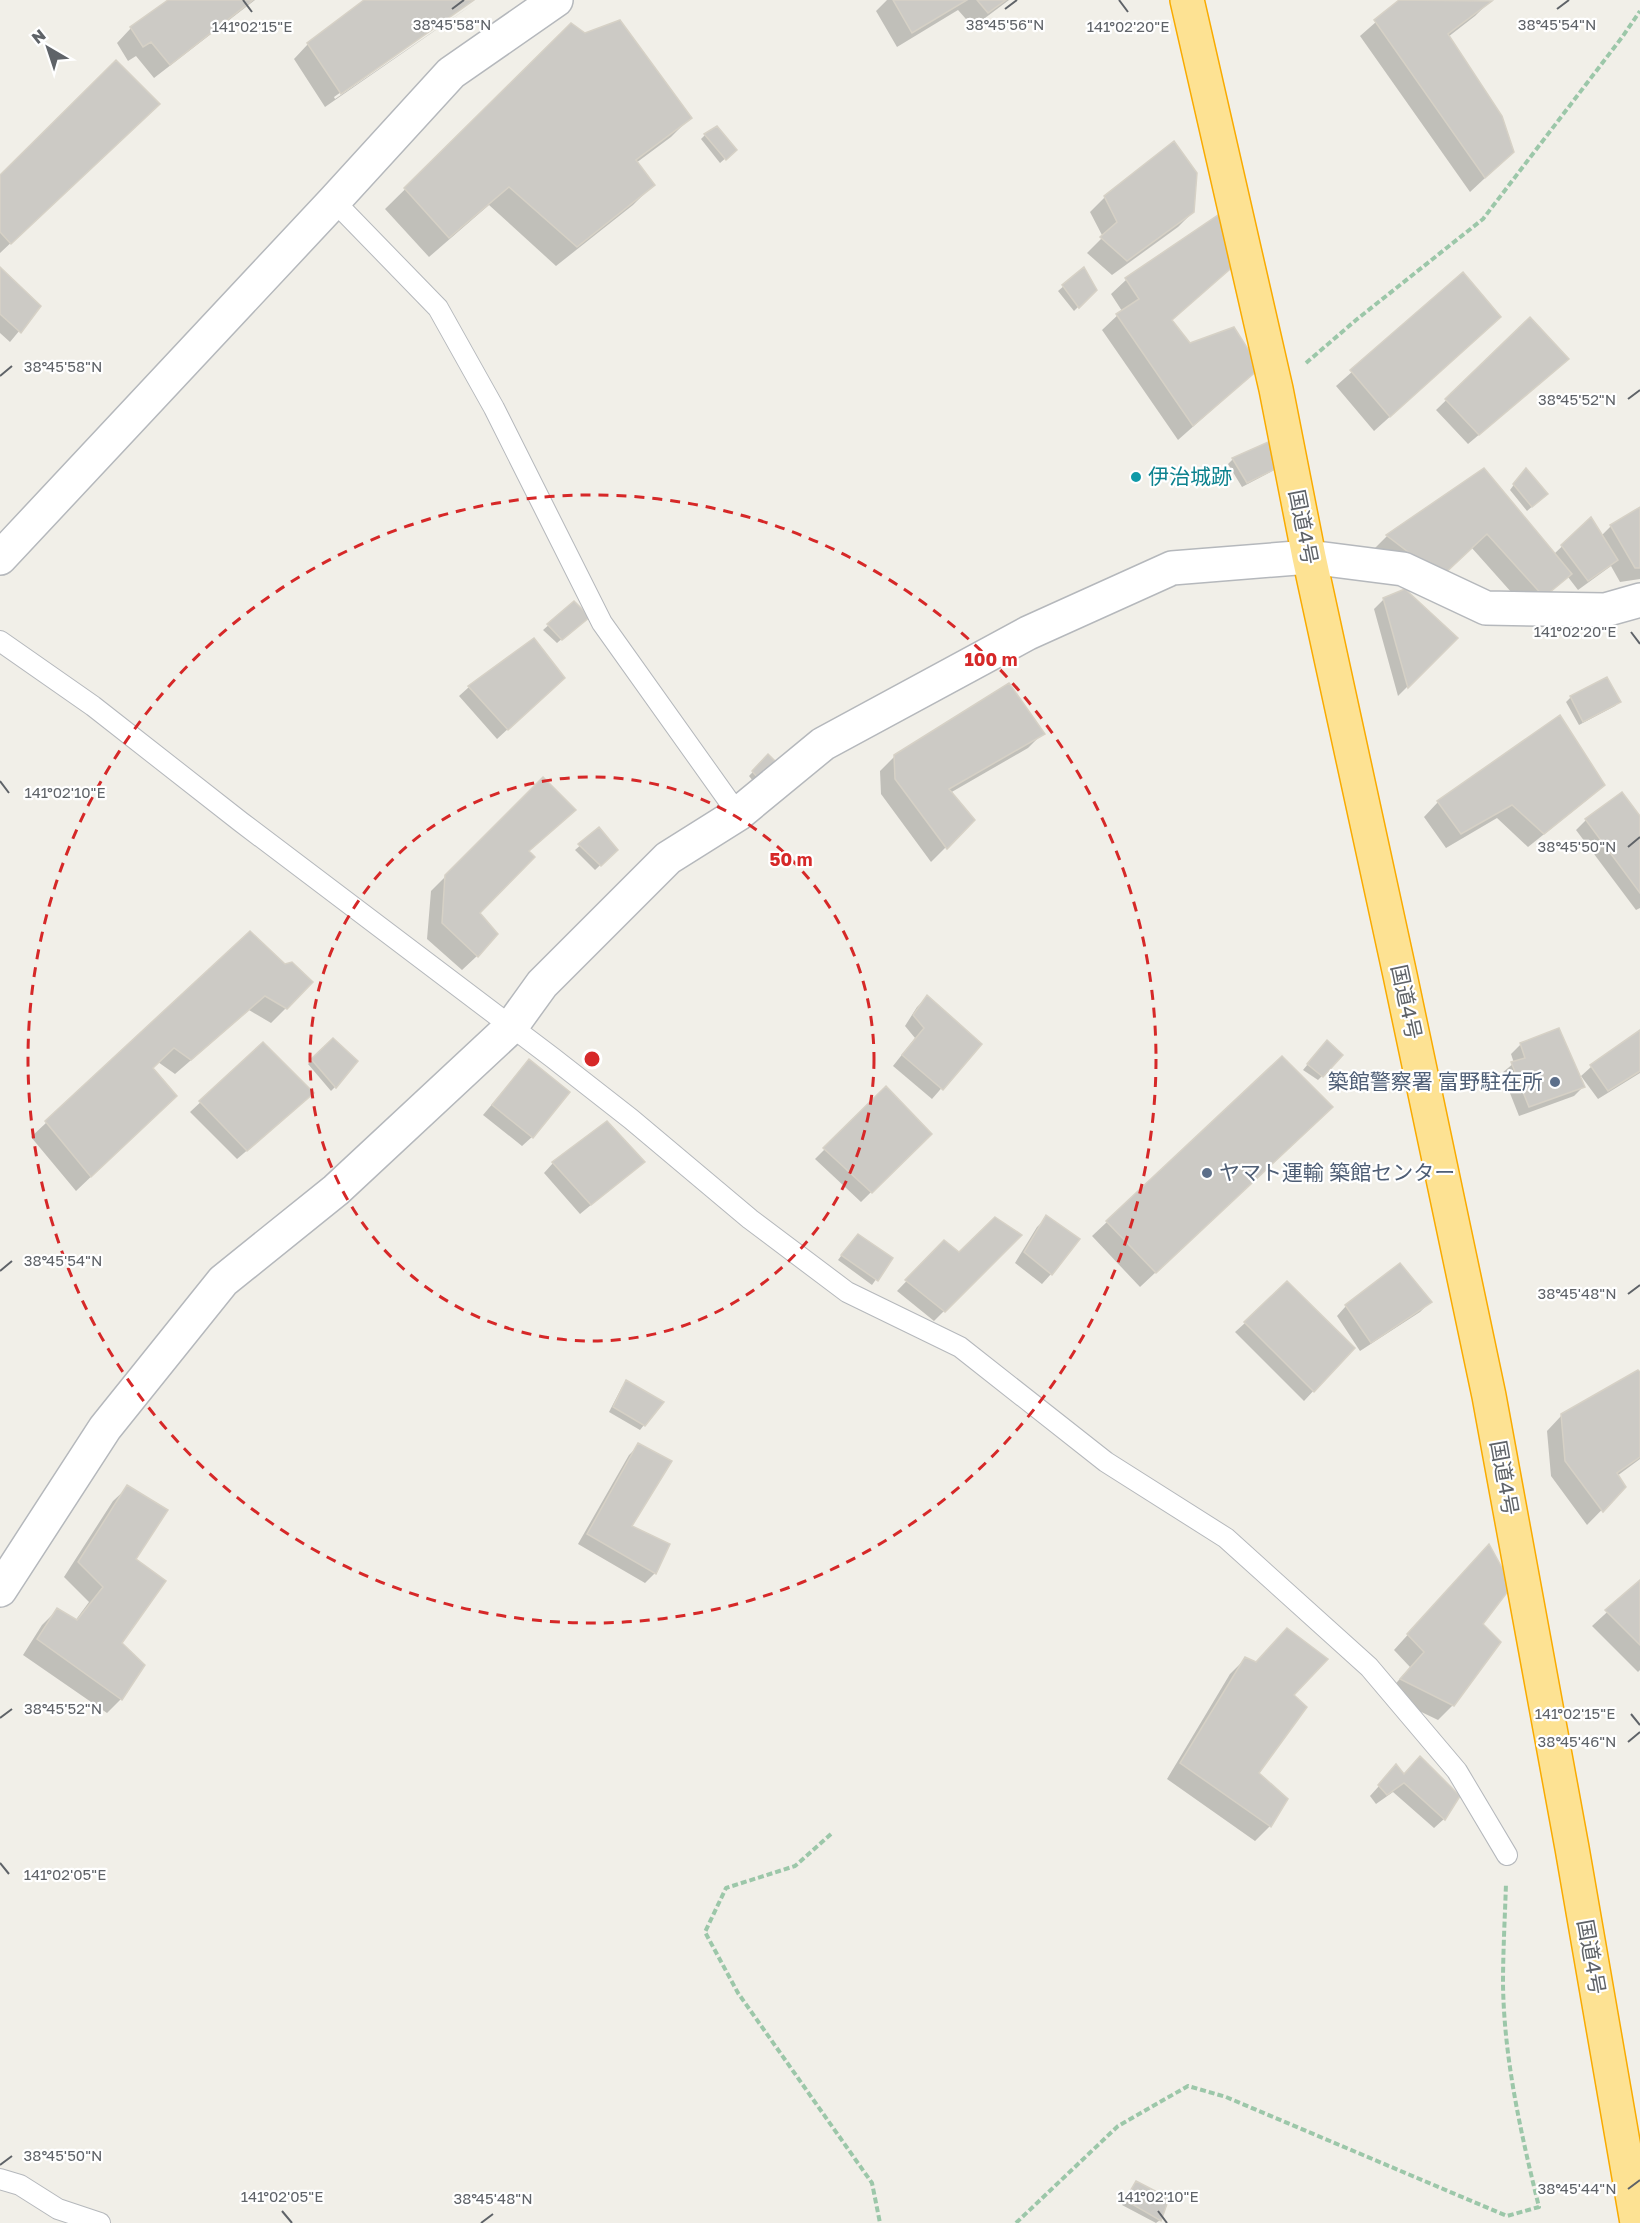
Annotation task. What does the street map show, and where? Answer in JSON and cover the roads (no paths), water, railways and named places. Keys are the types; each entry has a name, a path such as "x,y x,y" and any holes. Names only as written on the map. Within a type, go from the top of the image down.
{"highway":[{"name":"国道4号","path":"1187,0 1276,389 1309,557 1401,975 1489,1396 1572,1848 1637,2223"}],"street":[{"path":"0,558 451,73 556,0"},
{"path":"0,1590 105,1428 223,1281 336,1190 511,1027 542,984 668,858 738,814 823,744 1028,633 1172,568 1309,557 1403,569 1486,608 1605,610 1640,600"}],"lane":[{"path":"334,201 438,308 494,408 602,623 738,814"},
{"path":"0,641 93,706 241,822 631,1119 750,1219 847,1292 960,1347 1106,1462 1226,1538 1369,1667 1457,1771 1507,1855"},
{"path":"0,2179 20,2185 58,2209 100,2223"}],"place":[{"name":"伊治城跡","path":"1136,477"},
{"name":"築館警察署 富野駐在所","path":"1555,1082"},
{"name":"ヤマト運輸 築館センター","path":"1207,1173"}]}
